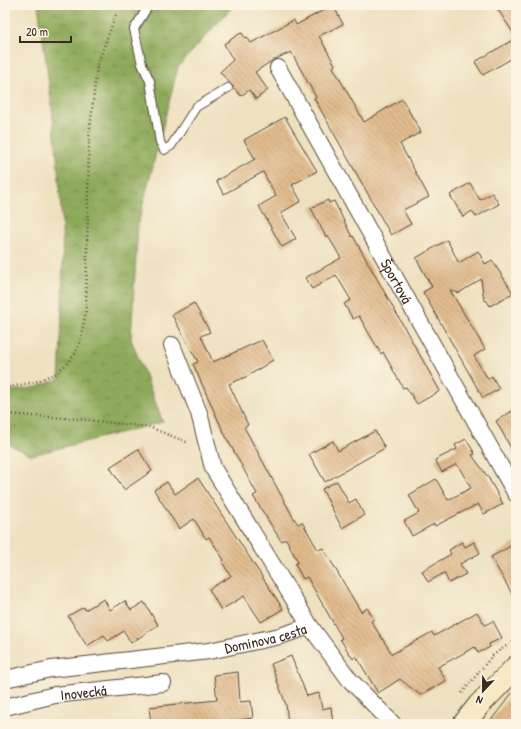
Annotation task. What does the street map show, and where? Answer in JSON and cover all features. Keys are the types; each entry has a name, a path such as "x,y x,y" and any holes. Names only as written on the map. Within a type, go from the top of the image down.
{"main road":[{"path":"464,724 479,705 516,667"}],"street":[{"name":"Športová","path":"278,68 516,494"},
{"name":"Dominova cesta","path":"5,679 51,668 209,651 280,636 310,626 213,468 199,413 172,345"},
{"path":"310,626 349,679 393,724"},
{"name":"Inovecká","path":"5,707 55,695 163,683"}],"lane":[{"path":"149,5 134,29 142,64 150,81 160,142 164,150 172,146 196,107 228,88"}],"path":[{"path":"5,388 35,382 55,374 67,364 75,354 80,342 86,311 89,138 97,66 117,12"},
{"path":"5,414 79,419 149,427 187,441 192,447"}],"green space":[{"path":"38,5 240,5 232,7 178,67 138,224 131,339 163,422 32,455 5,443 5,392 37,387 59,379 62,286 62,217 51,100"}],"building":[{"path":"333,5 343,24 319,36 335,65 333,67 364,122 402,99 421,132 400,144 429,197 403,210 411,224 391,235 314,98 316,97 291,52 273,60 255,72 268,90 256,99 249,90 241,96 220,72 233,60 224,44 239,34 242,33 251,43 294,20 296,25"},
{"path":"495,5 516,5 516,37"},
{"path":"516,38 516,56 483,75 475,62"},
{"path":"285,117 317,171 292,185 301,201 281,213 296,239 282,247 259,206 276,196 263,172 224,194 216,181 255,159 244,140"},
{"path":"470,183 480,200 492,193 499,204 476,217 472,211 463,217 450,195"},
{"path":"328,200 329,203 334,201 352,237 353,236 440,391 417,404 406,387 403,388 383,352 381,354 359,316 353,319 344,304 351,300 336,275 312,289 305,278 341,258 328,236 326,237 311,208"},
{"path":"447,240 459,263 478,251 485,264 492,260 513,293 490,306 487,301 484,300 481,279 459,293 450,290 485,349 474,356 488,379 492,376 499,389 483,398 423,292 432,287 416,258"},
{"path":"194,303 210,332 201,336 213,362 262,340 273,360 248,376 229,384 248,425 244,427 293,517 298,524 302,522 318,550 323,548 361,612 367,608 374,619 371,621 392,654 432,632 434,636 477,612 485,625 493,621 502,638 489,644 490,647 478,653 475,647 438,667 446,681 420,695 400,679 378,693 356,656 353,659 340,639 342,638 307,577 303,579 295,564 298,562 286,539 281,541 253,496 257,494 224,433 193,364 198,362 172,315"},
{"path":"512,411 516,418 516,457 496,421"},
{"path":"375,431 385,448 325,482 309,454 333,441 338,451"},
{"path":"466,439 475,454 472,455 488,477 503,504 484,514 478,504 412,536 404,521 419,513 409,495 436,479 448,500 471,488 457,464 442,472 435,460 457,449 455,445"},
{"path":"138,449 152,471 124,490 110,467"},
{"path":"198,478 283,609 261,622 244,596 221,610 209,589 231,576 222,562 224,560 209,537 206,539 194,519 179,529 154,490 167,482 175,494"},
{"path":"337,481 349,503 356,499 364,515 342,528 322,489"},
{"path":"462,542 465,547 474,542 480,553 460,564 466,574 449,583 444,573 428,582 422,571 451,554 449,550"},
{"path":"516,543 516,601 491,557"},
{"path":"104,599 110,610 125,601 131,610 144,602 158,625 131,643 124,631 108,641 104,635 87,646 68,616 84,607 85,610"},
{"path":"291,656 307,696 319,693 322,709 331,707 333,724 288,724 286,705 271,664"},
{"path":"238,672 240,702 251,701 253,718 208,724 151,724 149,707 217,700 214,675"},
{"path":"516,688 516,717 510,724 488,724"}]}
